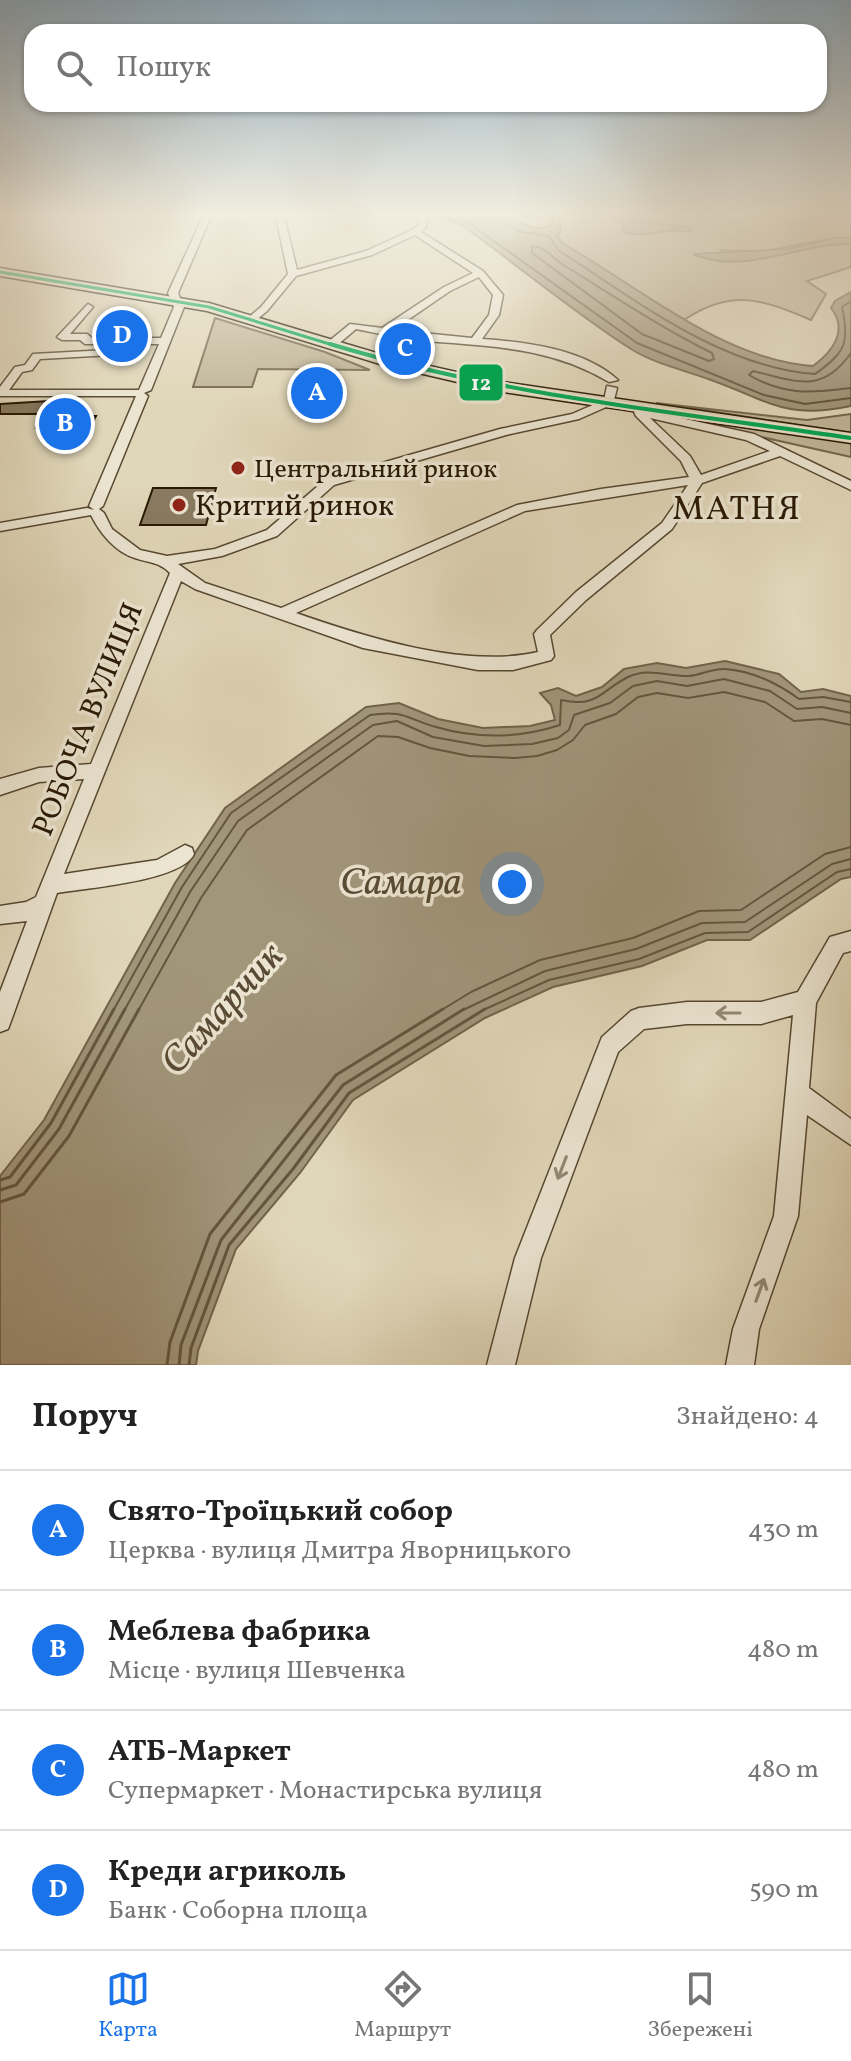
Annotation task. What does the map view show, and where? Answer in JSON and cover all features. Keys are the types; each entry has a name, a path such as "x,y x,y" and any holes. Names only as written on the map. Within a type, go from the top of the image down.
{"highway":[{"path":"23,276 175,300 470,381 611,390 642,409 851,438"}],"street":[{"path":"93,510 179,307 173,293 181,276"},
{"path":"252,319 291,276"},
{"path":"385,331 447,289 474,276"},
{"path":"475,342 494,315 498,295 482,276"},
{"path":"88,307 62,337 87,337 85,341 166,341"},
{"path":"172,566 272,533 330,482 504,432 575,417 611,390 576,358 539,349 354,326 332,344"},
{"path":"3,390 19,369 28,368 37,356 108,353"},
{"path":"3,390 142,393"},
{"path":"642,409 750,437 851,486"},
{"path":"642,409 686,459 697,480"},
{"path":"281,614 522,508 697,480 783,451"},
{"path":"93,510 106,532 136,554 172,566 200,586 363,642 478,664 513,664 546,656 542,634 581,596 667,526 697,480"},
{"path":"0,527 93,510"},
{"name":"РОБОЧА ВУЛИЦЯ","path":"0,1021 172,566"},
{"path":"0,787 39,775 96,771"},
{"path":"0,915 28,911 47,894 160,868 185,854"},
{"path":"740,1365 746,1329 786,1216 805,1001 837,944 851,941"},
{"path":"501,1365 528,1258 610,1045 639,1019 687,1013 761,1013 805,1001"},
{"path":"799,1095 851,1133"}],"shaded area":[{"path":"614,276 824,276 807,281 826,294 811,320 762,302 732,300 701,310 684,320"},
{"path":"215,318 325,352 370,370 258,369 252,387 193,387"},
{"path":"656,403 807,420 851,414 851,433"},
{"path":"663,413 851,443 851,457 681,419"}],"water":[{"path":"529,276 614,276 714,336 780,361 813,366 836,340 838,325 831,308 835,301 851,292 851,406 809,411 778,406 650,359 588,320"},
{"name":"Самара","path":"725,661 779,674 801,692 823,689 851,696 851,877 841,879 750,940 707,940 642,966 553,987 485,1018 353,1100 300,1173 236,1249 198,1351 196,1365 0,1365 0,1176 44,1120 175,883 225,808 366,707 399,703 438,719 483,728 530,726 555,720 551,705 540,693 558,688 576,696 602,687 624,669 657,663 686,668"}],"building":[{"path":"395,341 424,344 420,347 425,348 416,358 385,351"},
{"path":"307,387 332,387 331,398 327,401 305,400"},
{"path":"49,401 72,406 66,416 96,416 90,427 36,428 43,414 0,414 0,404"},
{"name":"Критий ринок","path":"153,488 216,488 206,525 140,525"}],"transit line":[{"name":"12","path":"22,276 209,307 386,361 496,386 851,438"}],"place":[{"name":"Креди агриколь","path":"122,336"},
{"name":"АТБ-Маркет","path":"405,349"},
{"name":"Свято-Троїцький собор","path":"317,393"},
{"name":"Меблева фабрика","path":"65,424"},
{"name":"Центральний ринок","path":"238,468"},
{"name":"Критий ринок","path":"179,505"}],"district":[{"name":"МАТНЯ","path":"737,507"}],"water label":[{"name":"Самарчик","path":"221,1008"}]}
